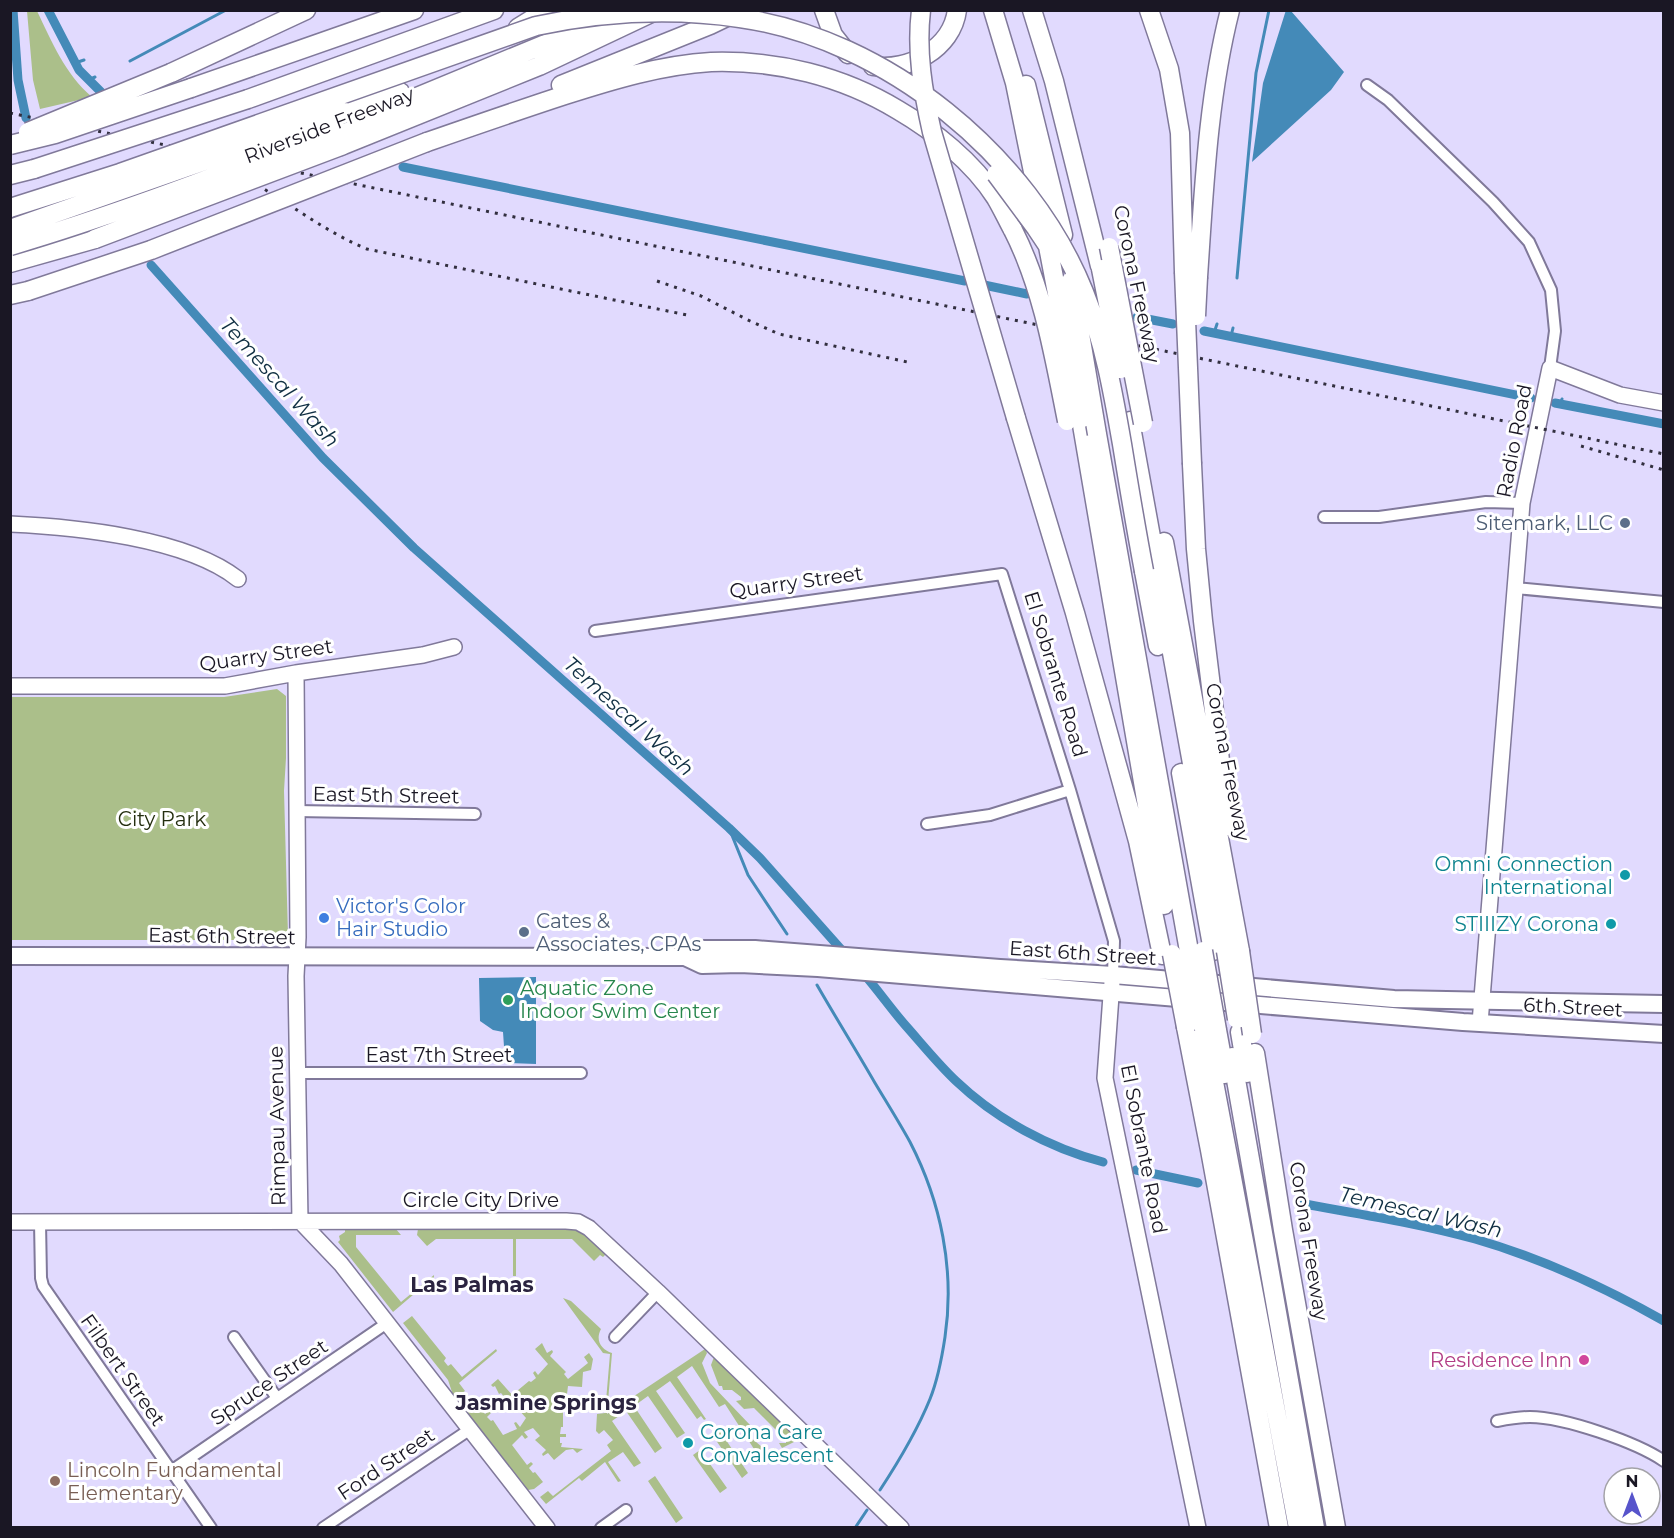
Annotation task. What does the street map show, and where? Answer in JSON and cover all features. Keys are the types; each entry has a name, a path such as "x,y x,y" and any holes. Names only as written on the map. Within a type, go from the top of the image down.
{"highway":[{"path":"10,139 171,73 306,10"},
{"path":"316,45 403,10"},
{"path":"10,145 55,134 414,10"},
{"path":"10,175 248,99 494,10"},
{"path":"10,229 342,106 486,46 548,10"},
{"path":"10,207 75,190 502,54 548,32 582,10"},
{"path":"10,246 82,225 339,138 469,77 625,10"},
{"name":"Riverside Freeway","path":"11,263 95,239 339,138 539,66 656,10"},
{"path":"19,293 161,246 427,142 669,40 710,25 740,10"},
{"path":"824,10 833,35 848,54 866,64 888,68 909,63 936,47 949,33 957,10"},
{"path":"921,10 920,52 923,93 932,132 1075,613 1138,841 1201,952"},
{"path":"993,10 1015,83 1055,236 1201,952 1221,1031 1315,1527"},
{"path":"1006,10 1039,130 1055,236 1074,420"},
{"path":"1032,10 1054,81 1136,422 1201,952"},
{"name":"Corona Freeway","path":"1045,10 1109,247 1136,422 1223,855 1201,952 1166,976 1180,997 1221,1031 1256,1225 1279,1527"},
{"path":"1149,10 1169,69 1180,133 1191,275 1192,464 1196,549 1228,821 1223,855"},
{"path":"1191,275 1209,132 1230,10"},
{"path":"10,207 120,173 536,27 587,18 678,12 742,18 829,43 888,71 939,105 988,149 1049,223 1083,290 1106,359 1201,952"},
{"path":"10,216 56,203 285,125 523,41 567,31 614,23 666,21 737,29 802,46 851,64 872,75 900,92 940,122 987,163 1051,251 1073,295 1094,359 1139,572"},
{"path":"427,142 557,98 638,74 710,62 775,66 814,73 844,82 879,98 913,118 972,169 995,196 1022,248 1042,307 1074,420"},
{"name":"Corona Freeway","path":"1074,420 1221,1031 1256,1225 1336,1527"},
{"path":"1256,1225 1298,1527"},
{"path":"1256,1225 1306,1527"},
{"path":"1256,1225 1324,1527"}],"main road":[{"name":"East 6th Street","path":"685,957 697,949 755,949 1000,968 1112,983 1480,1023"},
{"name":"East 6th Street","path":"10,956 685,957 702,965 740,964 897,974 1481,1001"},
{"name":"6th Street","path":"1481,1001 1664,1004"},
{"name":"6th Street","path":"1480,1023 1664,1034"}],"street":[{"name":"Radio Road","path":"1367,85 1395,106 1493,202 1529,242 1551,290 1555,331 1550,368 1522,503 1480,1023"},
{"path":"1550,368 1620,395 1664,403"},
{"path":"1324,517 1379,518 1486,502 1522,503"},
{"path":"10,524 68,528 135,539 198,557 225,568 238,579"},
{"name":"Quarry Street","path":"595,631 1002,574"},
{"name":"El Sobrante Road","path":"1002,574 1070,790 1114,941 1105,1078 1198,1527"},
{"path":"1515,588 1664,602"},
{"name":"Quarry Street","path":"10,686 225,686 296,673 423,655 454,647"},
{"name":"Rimpau Avenue","path":"296,673 297,1074 300,1221 340,1264 547,1527"},
{"path":"927,824 990,815 1070,790"},
{"name":"East 5th Street","path":"296,811 475,814"},
{"name":"East 7th Street","path":"297,1074 581,1073"},
{"name":"Circle City Drive","path":"10,1222 578,1222 589,1228 658,1292 901,1527"},
{"name":"Filbert Street","path":"40,1222 43,1286 211,1527"},
{"path":"615,1337 658,1292"},
{"name":"Spruce Street","path":"171,1470 387,1323"},
{"path":"234,1337 278,1398"},
{"path":"1497,1421 1530,1417 1549,1419 1617,1438 1649,1450 1664,1461"},
{"name":"Ford Street","path":"323,1527 469,1430"},
{"path":"601,1527 626,1510"}],"green space":[{"path":"27,11 37,11 67,68 92,97 40,109 33,80"},
{"name":"City Park","path":"277,689 286,696 284,791 288,935 284,940 11,940 11,697 224,697"},
{"path":"420,1227 573,1228 588,1236 606,1254 603,1257 600,1255 594,1261 572,1239 516,1239 516,1276 513,1276 513,1239 436,1239 427,1246 417,1235"},
{"path":"345,1228 395,1228 401,1235 356,1235 356,1247 401,1302 434,1275 434,1277 393,1312 338,1242"},
{"path":"563,1298 571,1301 601,1329 600,1344 612,1353 607,1414 705,1349 707,1353 702,1363 710,1383 751,1426 749,1436 769,1453 772,1453 775,1448 777,1454 763,1463 725,1404 719,1407 692,1366 677,1377 706,1419 704,1420 701,1416 697,1419 670,1381 656,1391 685,1433 677,1438 648,1396 634,1406 662,1448 655,1453 626,1411 612,1421 641,1463 634,1467 623,1452 608,1462 621,1481 618,1482 605,1462 582,1481 579,1478 546,1504 540,1497 548,1491 553,1496 611,1451 607,1445 613,1440 604,1430 599,1434 596,1431 597,1414 605,1413 610,1354 603,1353"},
{"path":"412,1316 446,1358 444,1361 448,1366 451,1364 462,1377 496,1349 497,1351 459,1383 465,1391 454,1398 448,1380 403,1323"},
{"path":"542,1343 547,1353 552,1350 550,1356 566,1372 564,1374 568,1379 588,1363 584,1357 589,1353 593,1359 591,1370 583,1372 582,1387 568,1386 563,1400 569,1401 569,1404 563,1404 563,1427 561,1427 560,1434 566,1434 566,1437 560,1437 561,1447 583,1449 577,1453 573,1449 566,1450 554,1460 548,1453 543,1456 546,1450 535,1440 540,1436 533,1428 524,1432 528,1437 525,1439 522,1435 512,1445 527,1465 531,1462 533,1464 529,1468 543,1482 534,1489 528,1490 463,1410 463,1407 473,1395 485,1414 489,1411 491,1413 487,1417 493,1420 503,1435 517,1429 514,1423 516,1422 520,1427 526,1418 519,1410 514,1413 507,1401 502,1404 500,1402 505,1398 501,1393 499,1394 495,1386 491,1385 498,1379 514,1397 517,1391 536,1378 533,1373 535,1371 538,1375 548,1364 535,1349"},
{"path":"714,1357 796,1437 794,1442 782,1448 779,1443 786,1443 786,1440 754,1408 744,1409 736,1401 741,1400 741,1397 732,1390 723,1390 722,1386 719,1386 711,1365"},
{"path":"720,1431 748,1473 742,1478 713,1436"},
{"path":"700,1450 727,1488 720,1493 693,1455"},
{"path":"655,1476 683,1518 676,1523 648,1481"}],"water":[{"path":"1286,10 1291,11 1344,72 1331,90 1252,162 1263,83"},
{"name":"Aquatic Zone Indoor Swim Center","path":"536,977 536,1064 509,1063 505,1061 503,1032 493,1030 480,1021 479,978"}],"waterway":[{"name":"Temescal Wash","path":"13,10 18,80 26,118"},
{"path":"48,10 79,70 101,92"},
{"path":"130,61 226,10"},
{"path":"1237,278 1256,73 1269,10"},
{"path":"75,63 84,60"},
{"path":"88,80 95,77"},
{"path":"403,167 965,281"},
{"name":"Temescal Wash","path":"151,265 323,458 414,548 729,828 760,858 847,956"},
{"path":"984,285 1027,294"},
{"path":"1137,317 1173,324"},
{"path":"1214,333 1217,324"},
{"path":"1231,336 1233,328"},
{"path":"1204,331 1531,398"},
{"path":"1560,404 1562,399"},
{"path":"1555,403 1664,424"},
{"path":"729,828 748,875 787,934"},
{"name":"Temescal Wash","path":"863,973 930,1054 988,1108 1043,1140 1103,1162"},
{"path":"817,985 910,1142 930,1188 943,1237 948,1287 948,1312 943,1352 925,1411 901,1457 880,1490"},
{"name":"Temescal Wash","path":"1136,1170 1198,1183"},
{"name":"Temescal Wash","path":"1299,1203 1432,1228 1500,1247 1572,1274 1664,1321"},
{"path":"855,1528 867,1510"}],"railway":[{"path":"10,113 1664,454"},
{"path":"200,159 244,177 345,239 367,249 687,315"},
{"path":"657,281 701,296 779,334 912,363"},
{"path":"1581,446 1664,470"}],"place":[{"name":"Sitemark, LLC","path":"1625,523"},
{"name":"Omni Connection International","path":"1625,875"},
{"name":"Victor's Color Hair Studio","path":"324,918"},
{"name":"STIIIZY Corona","path":"1611,924"},
{"name":"Cates & Associates, CPAs","path":"524,932"},
{"name":"Aquatic Zone Indoor Swim Center","path":"508,1000"},
{"name":"Residence Inn","path":"1584,1360"},
{"name":"Corona Care Convalescent","path":"688,1443"},
{"name":"Lincoln Fundamental Elementary","path":"55,1481"}],"district":[{"name":"Las Palmas","path":"472,1284"},
{"name":"Jasmine Springs","path":"546,1402"}]}
